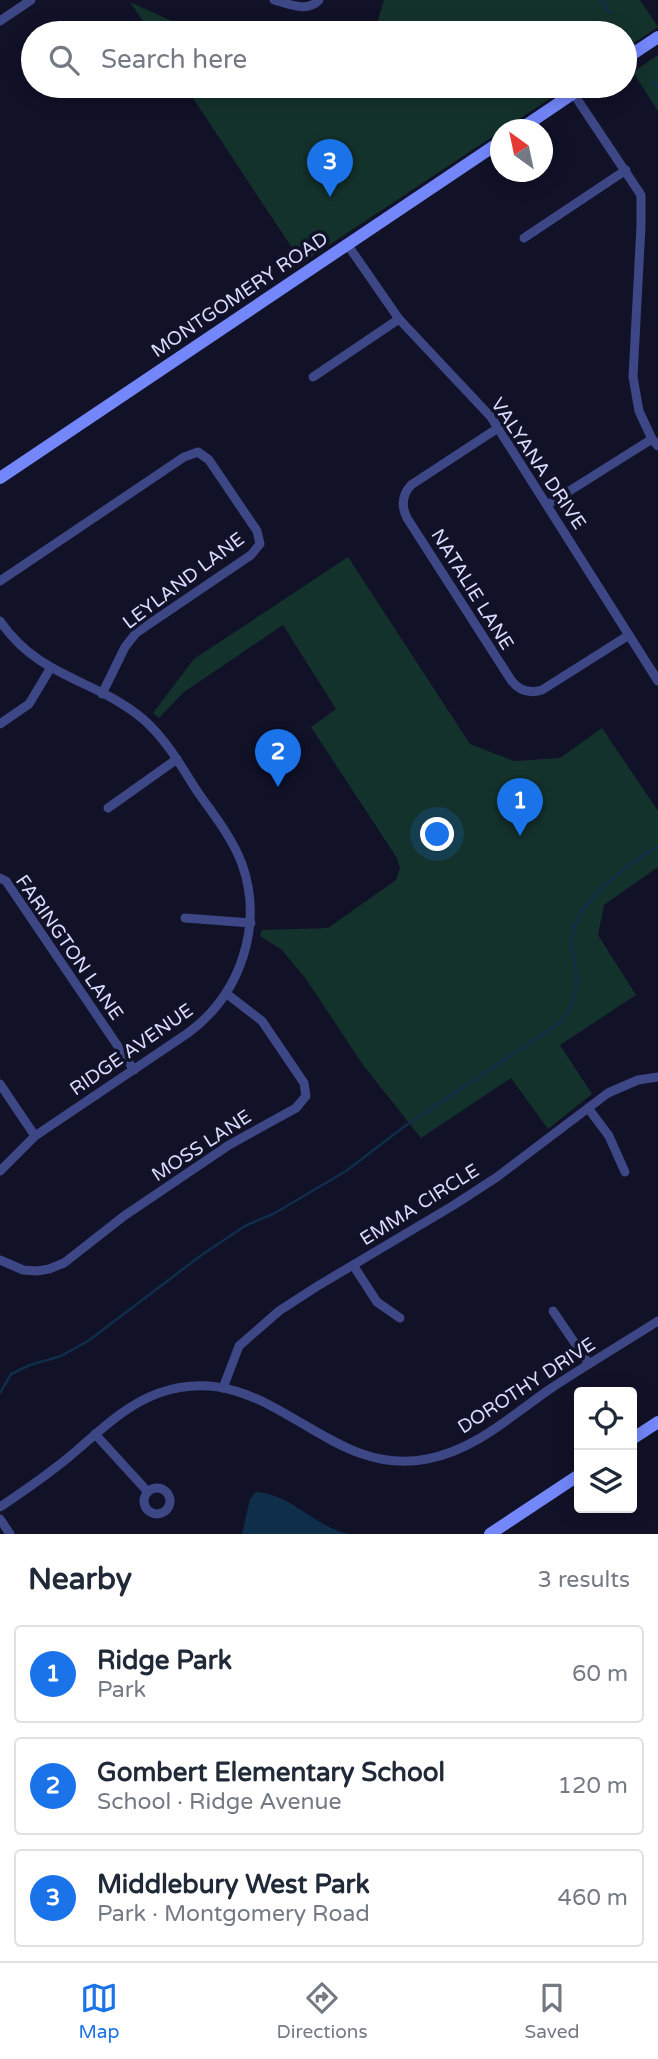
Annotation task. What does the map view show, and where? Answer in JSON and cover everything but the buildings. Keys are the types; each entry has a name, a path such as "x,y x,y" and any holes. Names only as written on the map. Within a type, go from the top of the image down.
{"street":[{"path":"0,20 17,4 30,0"},
{"path":"274,0 301,8 314,5 319,0"},
{"path":"637,51 658,37"},
{"path":"535,119 566,98"},
{"path":"547,505 655,443 639,411 633,377 642,203 638,189 584,98"},
{"name":"MONTGOMERY ROAD","path":"0,478 490,149"},
{"path":"524,238 626,170"},
{"name":"VALYANA DRIVE","path":"347,244 399,319 484,409 498,428 658,681"},
{"path":"313,377 399,319"},
{"name":"NATALIE LANE","path":"498,428 415,482 406,492 404,513 426,548 511,680 526,692 542,690 629,635"},
{"name":"LEYLAND LANE","path":"0,581 184,457 198,452 209,460 257,531 260,544 251,555 136,633 125,647 102,694"},
{"name":"RIDGE AVENUE","path":"0,621 16,641 50,669 102,694 142,719 177,759 236,851 247,881 251,923 244,956 227,994 198,1026 35,1136 0,1171"},
{"path":"0,724 29,704 50,669"},
{"path":"108,808 177,759"},
{"name":"FARINGTON LANE","path":"0,878 6,881 134,1070"},
{"path":"185,918 251,923"},
{"name":"MOSS LANE","path":"0,1260 23,1270 37,1271 64,1264 124,1216 229,1145 296,1108 306,1096 304,1083 262,1021 227,994"},
{"name":"EMMA CIRCLE","path":"223,1388 235,1352 247,1337 296,1299 465,1198 617,1088 638,1080 658,1077"},
{"path":"0,1084 35,1136"},
{"path":"588,1108 610,1136 625,1172"},
{"path":"352,1265 377,1302 400,1318"},
{"path":"553,1311 589,1364"},
{"name":"DOROTHY DRIVE","path":"0,1507 48,1473 123,1411 160,1393 191,1387 223,1388 247,1393 346,1448 378,1459 412,1461 453,1453 658,1321"},
{"path":"637,1436 658,1422"},
{"path":"95,1434 148,1492"},
{"path":"490,1534 574,1478"},
{"path":"0,1519 10,1534"}],"green space":[{"path":"384,0 640,0 658,27 637,41 637,21 378,21"},
{"path":"130,2 172,21 143,21"},
{"path":"658,55 658,111 637,78 637,69"},
{"path":"193,98 551,98 519,119 490,119 490,138 302,263"},
{"path":"348,557 470,744 514,761 560,758 602,728 658,811 658,867 604,905 598,935 636,995 560,1045 592,1094 548,1129 511,1078 421,1138 363,1065 306,979 282,950 260,936 262,930 328,928 396,880 400,868 397,858 311,727 336,709 283,625 184,692 159,718 153,713 194,659"}],"water":[{"path":"256,1492 281,1499 337,1531 349,1534 242,1534 250,1499"}],"waterway":[{"path":"601,0 610,13"},
{"path":"654,82 658,88"},
{"path":"0,1393 11,1374 61,1356 88,1341 203,1254 245,1226 275,1213 346,1171 405,1126 560,1023 575,995 576,974 571,943 581,913 591,899 617,874 658,846"}],"place":[{"name":"Middlebury West Park","path":"330,197"},
{"name":"Gombert Elementary School","path":"278,787"},
{"name":"Ridge Park","path":"520,836"}]}
